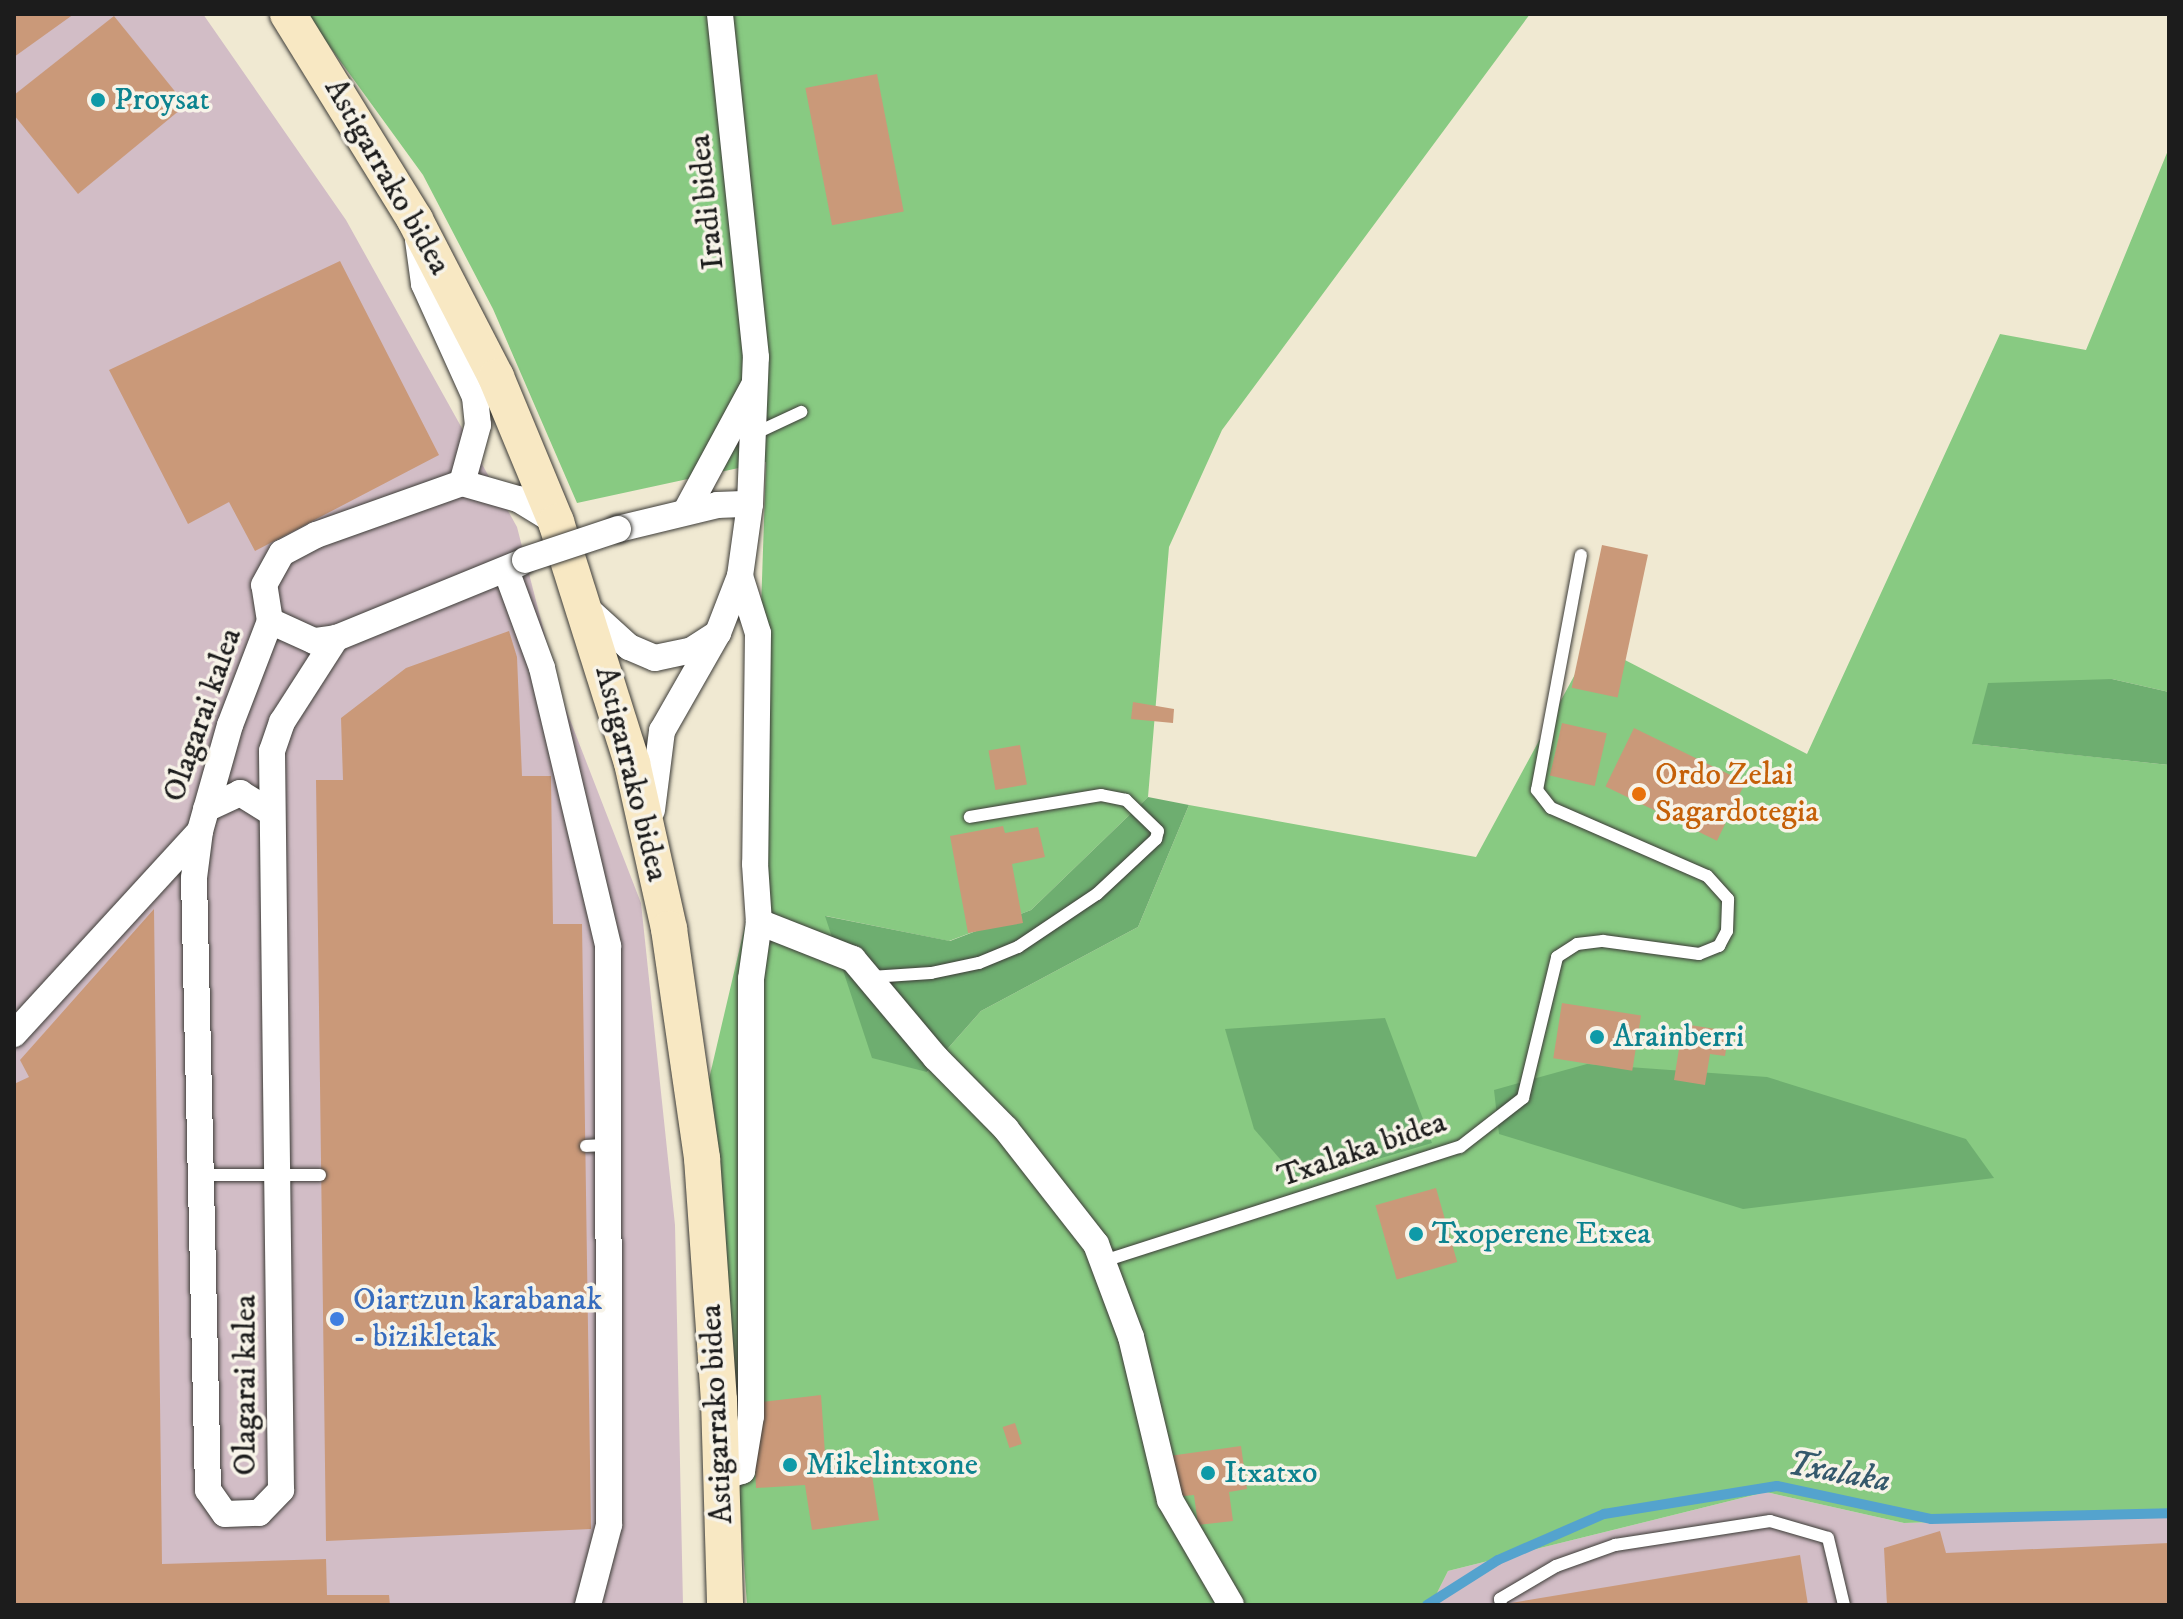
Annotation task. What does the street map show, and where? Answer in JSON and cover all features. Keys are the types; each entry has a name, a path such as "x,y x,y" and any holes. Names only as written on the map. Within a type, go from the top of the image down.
{"main road":[{"name":"Astigarrako bidea","path":"288,14 415,220 496,377 556,522 584,606 650,838 669,929 702,1158 722,1477 725,1605"}],"street":[{"name":"Iradi bidea","path":"720,14 756,383 756,433 740,576"},
{"path":"415,220 424,284 475,397 478,425 462,483"},
{"path":"686,511 756,383"},
{"path":"556,522 518,499 462,483 316,535 282,553 264,585 270,621 305,642 336,638 515,565 618,529 686,511 750,504"},
{"path":"515,565 608,946 597,1146 609,1525 588,1605"},
{"path":"650,838 655,756 662,731 718,633 740,576"},
{"path":"722,1477 742,1471 751,1416 751,979 759,922 755,850 758,633 740,576"},
{"path":"584,606 629,647 655,658 692,650 718,633"},
{"name":"Olagarai kalea","path":"270,621 250,666 203,820 194,878 208,1490 225,1514 259,1513 281,1490 272,751 282,722 336,638"},
{"path":"203,820 240,793 271,812"},
{"name":"Olagarai kalea","path":"14,1034 203,820"},
{"path":"759,922 853,959 936,1058 1043,1173 1104,1261 1131,1337 1170,1500 1231,1605"}],"lane":[{"path":"756,433 801,412"},
{"name":"Txalaka bidea","path":"1104,1261 1460,1147 1523,1098 1557,957 1577,944 1603,941 1699,954 1719,946 1727,931 1728,899 1707,876 1551,808 1537,790 1581,555"},
{"path":"871,977 931,973 979,963 1018,947 1097,894 1156,839 1158,831 1126,800 1101,795 970,817"},
{"path":"202,1175 320,1175"},
{"path":"1501,1605 1500,1599 1556,1566 1615,1545 1770,1521 1828,1538 1844,1605"}],"shaded area":[{"path":"14,14 203,14 346,220 517,527 560,694 641,903 675,1225 683,1605 14,1605"},
{"path":"1766,1492 1904,1523 2169,1515 2169,1605 1431,1605 1448,1571"}],"green space":[{"path":"306,14 1530,14 1222,430 1169,547 1148,797 1031,910 949,941 826,916 927,1072 981,1011 1138,927 1189,805 1476,857 1592,643 1807,754 2000,334 2086,350 2169,148 2169,692 2112,679 1973,744 2169,765 2169,1515 1904,1523 1766,1492 1448,1571 1431,1605 747,1605 709,1079 751,900 766,462 577,503 493,309 423,175"},
{"path":"2112,679 2169,692 2169,765 1972,744 1988,683"},
{"path":"1148,797 1189,805 1138,927 981,1011 927,1072 872,1058 825,916 950,941 1031,910"},
{"path":"1385,1018 1432,1143 1300,1182 1254,1129 1225,1029"},
{"path":"1587,1064 1767,1077 1966,1139 1994,1178 1743,1209 1499,1134 1494,1090"}],"building":[{"path":"14,14 74,14 14,57"},
{"name":"Proysat","path":"114,16 186,105 78,194 14,115 14,95"},
{"path":"877,74 904,211 832,225 805,88"},
{"path":"340,261 439,455 255,551 229,502 188,524 109,370"},
{"path":"1602,545 1648,555 1618,698 1572,688"},
{"path":"509,631 517,657 522,776 551,776 553,924 582,924 591,1529 326,1541 316,780 343,780 341,718 406,668"},
{"path":"1133,702 1174,709 1173,723 1131,719"},
{"path":"1562,723 1607,733 1595,786 1550,776"},
{"path":"1634,728 1745,782 1717,841 1606,786"},
{"path":"1020,745 1027,784 995,790 988,751"},
{"path":"1003,826 1005,833 1038,827 1045,857 1012,864 1023,923 968,933 950,836"},
{"path":"154,909 162,1564 326,1559 327,1595 389,1595 390,1605 14,1605 14,1084 29,1077 20,1060"},
{"name":"Arainberri","path":"1562,1003 1641,1016 1632,1071 1553,1058"},
{"path":"1683,1024 1729,1031 1725,1056 1710,1054 1705,1085 1674,1080"},
{"name":"Txoperene Etxea","path":"1436,1188 1457,1262 1397,1279 1375,1205"},
{"name":"Mikelintxone","path":"821,1395 826,1468 870,1462 879,1520 812,1530 805,1485 756,1488 753,1429 762,1402"},
{"path":"1015,1423 1022,1444 1009,1448 1003,1427"},
{"name":"Itxatxo","path":"1241,1446 1247,1489 1229,1492 1233,1521 1198,1525 1194,1495 1175,1497 1169,1456"},
{"path":"1940,1531 1946,1553 2169,1543 2169,1605 1887,1605 1884,1548"},
{"path":"1800,1555 1808,1605 1511,1605 1511,1603"}],"waterway":[{"name":"Txalaka","path":"1427,1605 1498,1560 1604,1514 1777,1486 1931,1519 2169,1513"}],"place":[{"name":"Proysat","path":"98,100"},
{"name":"Ordo Zelai Sagardotegia","path":"1639,794"},
{"name":"Arainberri","path":"1597,1037"},
{"name":"Txoperene Etxea","path":"1416,1234"},
{"name":"Oiartzun karabanak - bizikletak","path":"337,1319"},
{"name":"Mikelintxone","path":"790,1465"},
{"name":"Itxatxo","path":"1208,1473"}]}
